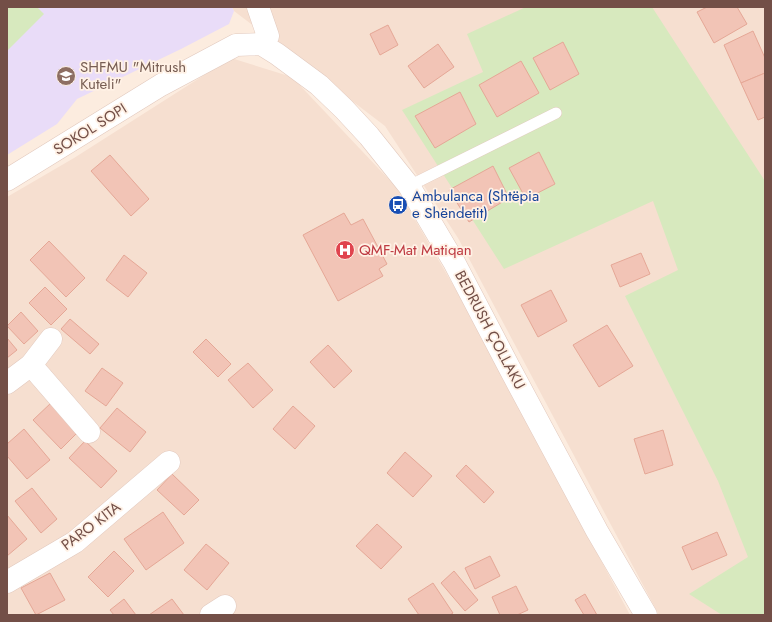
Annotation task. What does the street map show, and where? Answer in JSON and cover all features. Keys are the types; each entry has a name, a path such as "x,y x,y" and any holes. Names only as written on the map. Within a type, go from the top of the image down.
{"street":[{"path":"258,7 268,36 261,44"},
{"name":"SOKOL SOPI","path":"7,180 161,85 236,45 261,44"},
{"name":"BEDRUSH ÇOLLAKU","path":"261,44 319,85 339,104 369,136 408,186 454,262 597,531 646,615"},
{"path":"7,383 31,365 51,339"},
{"path":"31,365 89,432"},
{"name":"PARO KITA","path":"7,582 75,542 170,462"}],"lane":[{"path":"408,186 556,113"}],"shaded area":[{"name":"SHFMU \"Mitrush Kuteli\"","path":"7,7 232,7 234,11 229,24 77,99 57,124 7,155"},
{"path":"232,7 765,7 765,615 659,615 458,238 385,126 234,11"},
{"path":"231,58 292,77 396,187 467,309 630,615 7,615 7,197 74,158"}],"green space":[{"path":"7,7 37,7 44,14 7,51"},
{"path":"526,7 652,7 765,181 765,615 722,615 689,594 748,557 718,481 625,296 678,270 653,201 504,269 402,110 483,72 467,34"}],"building":[{"path":"707,7 737,7 747,24 714,43 697,12"},
{"path":"388,25 398,45 380,55 370,34"},
{"path":"753,31 765,58 765,73 741,83 724,45"},
{"path":"563,42 579,74 550,90 533,58"},
{"path":"438,44 454,67 424,88 408,66"},
{"path":"521,61 539,93 497,117 479,85"},
{"path":"765,73 765,117 758,120 741,83"},
{"path":"460,92 476,124 435,148 415,116"},
{"path":"539,152 555,184 526,199 509,168"},
{"path":"110,155 149,199 131,216 91,171"},
{"path":"493,166 509,198 469,222 449,190"},
{"name":"QMF-Mat Matiqan","path":"344,213 351,225 363,219 387,264 379,269 383,276 338,301 303,235"},
{"path":"49,241 85,278 66,297 30,260"},
{"path":"641,253 650,274 620,287 611,265"},
{"path":"124,255 147,273 128,297 106,280"},
{"path":"45,287 67,309 51,325 29,303"},
{"path":"551,290 567,321 538,337 521,305"},
{"path":"21,312 38,331 24,344 7,326"},
{"path":"70,319 99,344 90,354 61,329"},
{"path":"607,325 633,366 599,387 573,345"},
{"path":"7,338 17,350 7,358"},
{"path":"206,339 231,364 218,377 193,352"},
{"path":"328,345 352,371 334,388 310,362"},
{"path":"248,363 273,390 253,408 228,380"},
{"path":"102,368 123,383 106,406 85,391"},
{"path":"52,402 79,431 61,449 33,420"},
{"path":"293,406 315,426 295,449 273,429"},
{"path":"117,408 146,432 130,452 100,428"},
{"path":"24,429 50,460 27,479 7,456 7,444"},
{"path":"663,430 673,465 645,474 634,439"},
{"path":"85,441 117,471 101,488 69,458"},
{"path":"405,452 432,476 413,497 387,473"},
{"path":"466,465 494,492 484,503 456,476"},
{"path":"172,474 199,500 184,515 157,490"},
{"path":"32,488 57,519 41,533 15,501"},
{"path":"163,512 184,543 146,570 124,539"},
{"path":"7,515 27,539 7,556"},
{"path":"377,524 402,547 381,569 356,546"},
{"path":"717,532 727,555 692,570 682,547"},
{"path":"206,544 229,563 207,590 184,570"},
{"path":"114,551 134,571 108,597 88,577"},
{"path":"490,556 500,576 475,589 465,568"},
{"path":"454,571 478,600 465,611 441,583"},
{"path":"50,573 65,600 36,615 21,588"},
{"path":"433,583 453,613 450,615 419,615 408,599"},
{"path":"516,586 528,610 517,615 500,615 492,597"},
{"path":"585,594 597,615 584,615 575,600"},
{"path":"124,599 136,615 114,615 110,610"},
{"path":"172,599 184,615 149,615"}],"place":[{"name":"SHFMU \"Mitrush Kuteli\"","path":"66,76"},
{"name":"Ambulanca (Shtëpia e Shëndetit)","path":"398,205"},
{"name":"QMF-Mat Matiqan","path":"345,250"}]}
